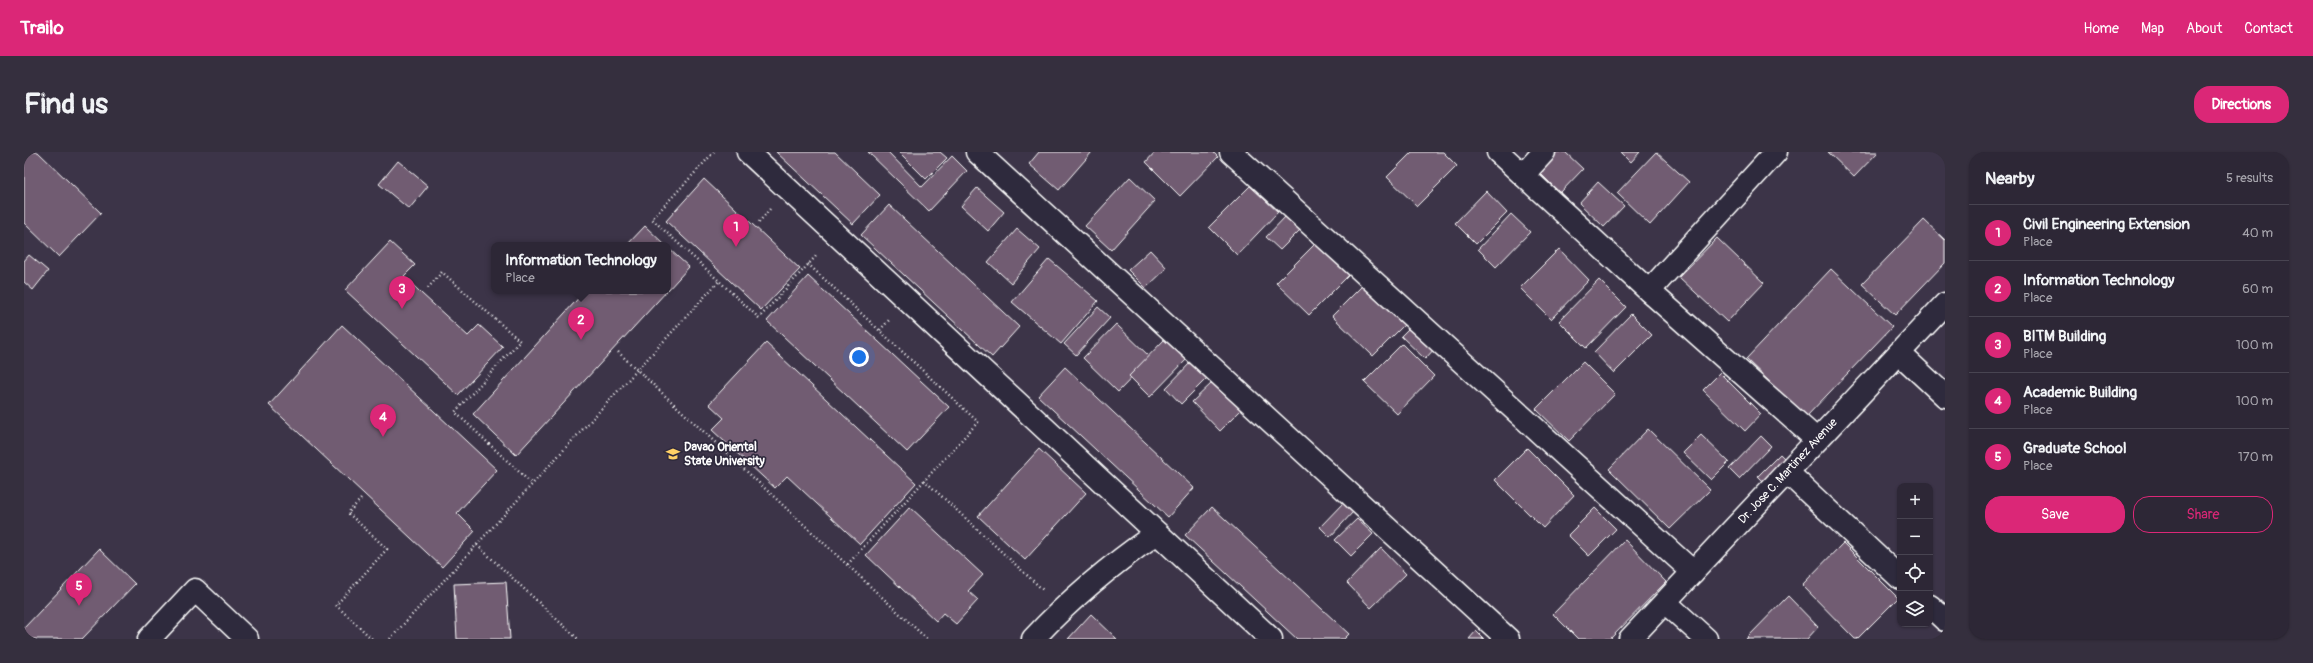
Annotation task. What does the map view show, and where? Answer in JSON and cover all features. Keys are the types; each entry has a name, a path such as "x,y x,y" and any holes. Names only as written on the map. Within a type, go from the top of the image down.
{"street":[{"path":"748,152 1271,639"},
{"path":"1231,152 1693,572"},
{"path":"1498,152 1648,291 1817,440"},
{"path":"1523,175 1544,152"},
{"path":"1648,291 1776,152"},
{"path":"989,156 1508,639"},
{"name":"Dr. Jose C. Martinez Avenue","path":"1630,639 1945,304"},
{"path":"1899,353 1945,396"},
{"path":"1787,472 1897,575"},
{"path":"1033,639 1062,608 1115,562 1158,533"},
{"path":"149,639 195,590 247,639"},
{"path":"1665,602 1706,639"},
{"path":"1933,609 1945,620"}],"path":[{"path":"714,152 652,219 758,318 836,234"},
{"path":"808,264 978,422 847,564"},
{"path":"428,288 442,272 520,341 455,412 532,484"},
{"path":"390,639 719,281"},
{"path":"618,352 927,639"},
{"path":"924,480 1062,608"},
{"path":"361,499 348,514 386,550 336,605 372,639"},
{"path":"477,545 578,639"}],"building":[{"path":"24,152 38,152 101,213 59,257 24,223"},
{"path":"776,152 835,152 880,195 853,224"},
{"path":"868,152 888,152 922,187 952,156 967,171 929,211"},
{"path":"899,152 940,152 947,158 926,179"},
{"path":"1039,152 1092,152 1059,190 1029,164"},
{"path":"1155,152 1213,152 1218,157 1180,196 1146,162"},
{"path":"1412,152 1443,152 1457,166 1417,206 1387,177"},
{"path":"1554,152 1565,152 1583,169 1560,193 1537,170"},
{"path":"1621,152 1640,152 1631,162"},
{"path":"1656,152 1689,182 1650,225 1617,193"},
{"path":"1828,152 1878,152 1854,177"},
{"path":"398,161 428,186 409,209 379,184"},
{"path":"1130,177 1155,201 1111,250 1085,226"},
{"path":"704,179 800,269 761,310 666,221"},
{"path":"1598,182 1624,206 1604,227 1579,203"},
{"path":"1250,186 1278,212 1237,255 1209,227"},
{"path":"977,188 1004,212 988,231 961,206"},
{"path":"1486,191 1507,213 1476,244 1455,223"},
{"path":"889,205 1019,327 992,357 861,235"},
{"path":"1511,214 1530,232 1496,267 1478,249"},
{"path":"1287,215 1301,229 1280,250 1266,237"},
{"path":"1924,220 1945,240 1945,263 1895,315 1862,284"},
{"path":"645,226 662,242 630,242"},
{"path":"1017,229 1040,249 1011,283 988,262"},
{"path":"1717,238 1764,283 1727,322 1679,277"},
{"path":"390,242 415,265 404,276 422,294 468,336 479,325 503,347 458,395 345,290"},
{"path":"1316,243 1349,275 1309,315 1276,283"},
{"path":"1559,249 1589,280 1551,319 1520,288"},
{"path":"1150,250 1167,268 1146,288 1128,270"},
{"path":"671,251 689,267 671,287"},
{"path":"29,255 48,271 33,290 24,282 24,261"},
{"path":"1049,259 1098,301 1061,344 1012,302"},
{"path":"1831,269 1892,327 1806,417 1746,359"},
{"path":"808,276 949,407 907,452 767,321"},
{"path":"1599,280 1626,307 1586,348 1559,321"},
{"path":"1364,284 1404,325 1373,356 1332,316"},
{"path":"582,294 664,294 516,455 473,414"},
{"path":"1098,307 1110,318 1076,355 1064,344"},
{"path":"1631,314 1652,335 1614,373 1594,352"},
{"path":"1414,323 1437,346 1425,359 1401,336"},
{"path":"1116,324 1151,358 1118,392 1083,358"},
{"path":"342,325 497,470 457,513 475,531 442,567 269,405"},
{"path":"1165,339 1186,360 1150,397 1129,376"},
{"path":"766,343 916,483 860,544 787,476 775,488 712,430 724,418 709,404"},
{"path":"1402,344 1434,376 1397,414 1364,382"},
{"path":"1192,361 1208,377 1181,404 1166,388"},
{"path":"1583,362 1615,394 1569,441 1536,409"},
{"path":"1065,367 1194,488 1168,517 1038,396"},
{"path":"1720,373 1761,414 1745,431 1703,390"},
{"path":"1213,382 1241,410 1220,431 1192,402"},
{"path":"1648,429 1710,490 1670,529 1609,469"},
{"path":"1701,435 1729,462 1711,480 1683,453"},
{"path":"1761,436 1771,446 1739,479 1729,469"},
{"path":"1527,448 1574,495 1543,528 1495,480"},
{"path":"1039,449 1086,493 1025,560 978,516"},
{"path":"1780,454 1789,463 1767,485 1758,476"},
{"path":"1344,502 1353,512 1330,537 1320,527"},
{"path":"910,507 983,575 968,591 978,600 956,624 943,613 936,621 866,555"},
{"path":"1212,507 1349,634 1344,639 1297,639 1185,535"},
{"path":"1595,508 1616,529 1589,556 1568,535"},
{"path":"1357,519 1373,534 1351,556 1335,540"},
{"path":"1625,540 1666,582 1610,639 1578,639 1553,614"},
{"path":"1843,543 1897,597 1897,599 1857,639 1855,639 1802,585"},
{"path":"1381,548 1406,574 1371,608 1347,583"},
{"path":"99,549 135,584 82,639 24,639 24,628"},
{"path":"506,582 510,639 457,639 454,584"},
{"path":"1788,596 1818,627 1807,639 1746,639"},
{"path":"1091,614 1117,639 1068,639"},
{"path":"1476,631 1484,639 1469,639"}],"place":[{"name":"Civil Engineering Extension","path":"736,247"},
{"name":"BITM Building","path":"402,309"},
{"name":"Information Technology","path":"581,340"},
{"name":"Academic Building","path":"383,437"},
{"name":"Davao Oriental State University","path":"673,454"},
{"name":"Graduate School","path":"79,606"}]}
